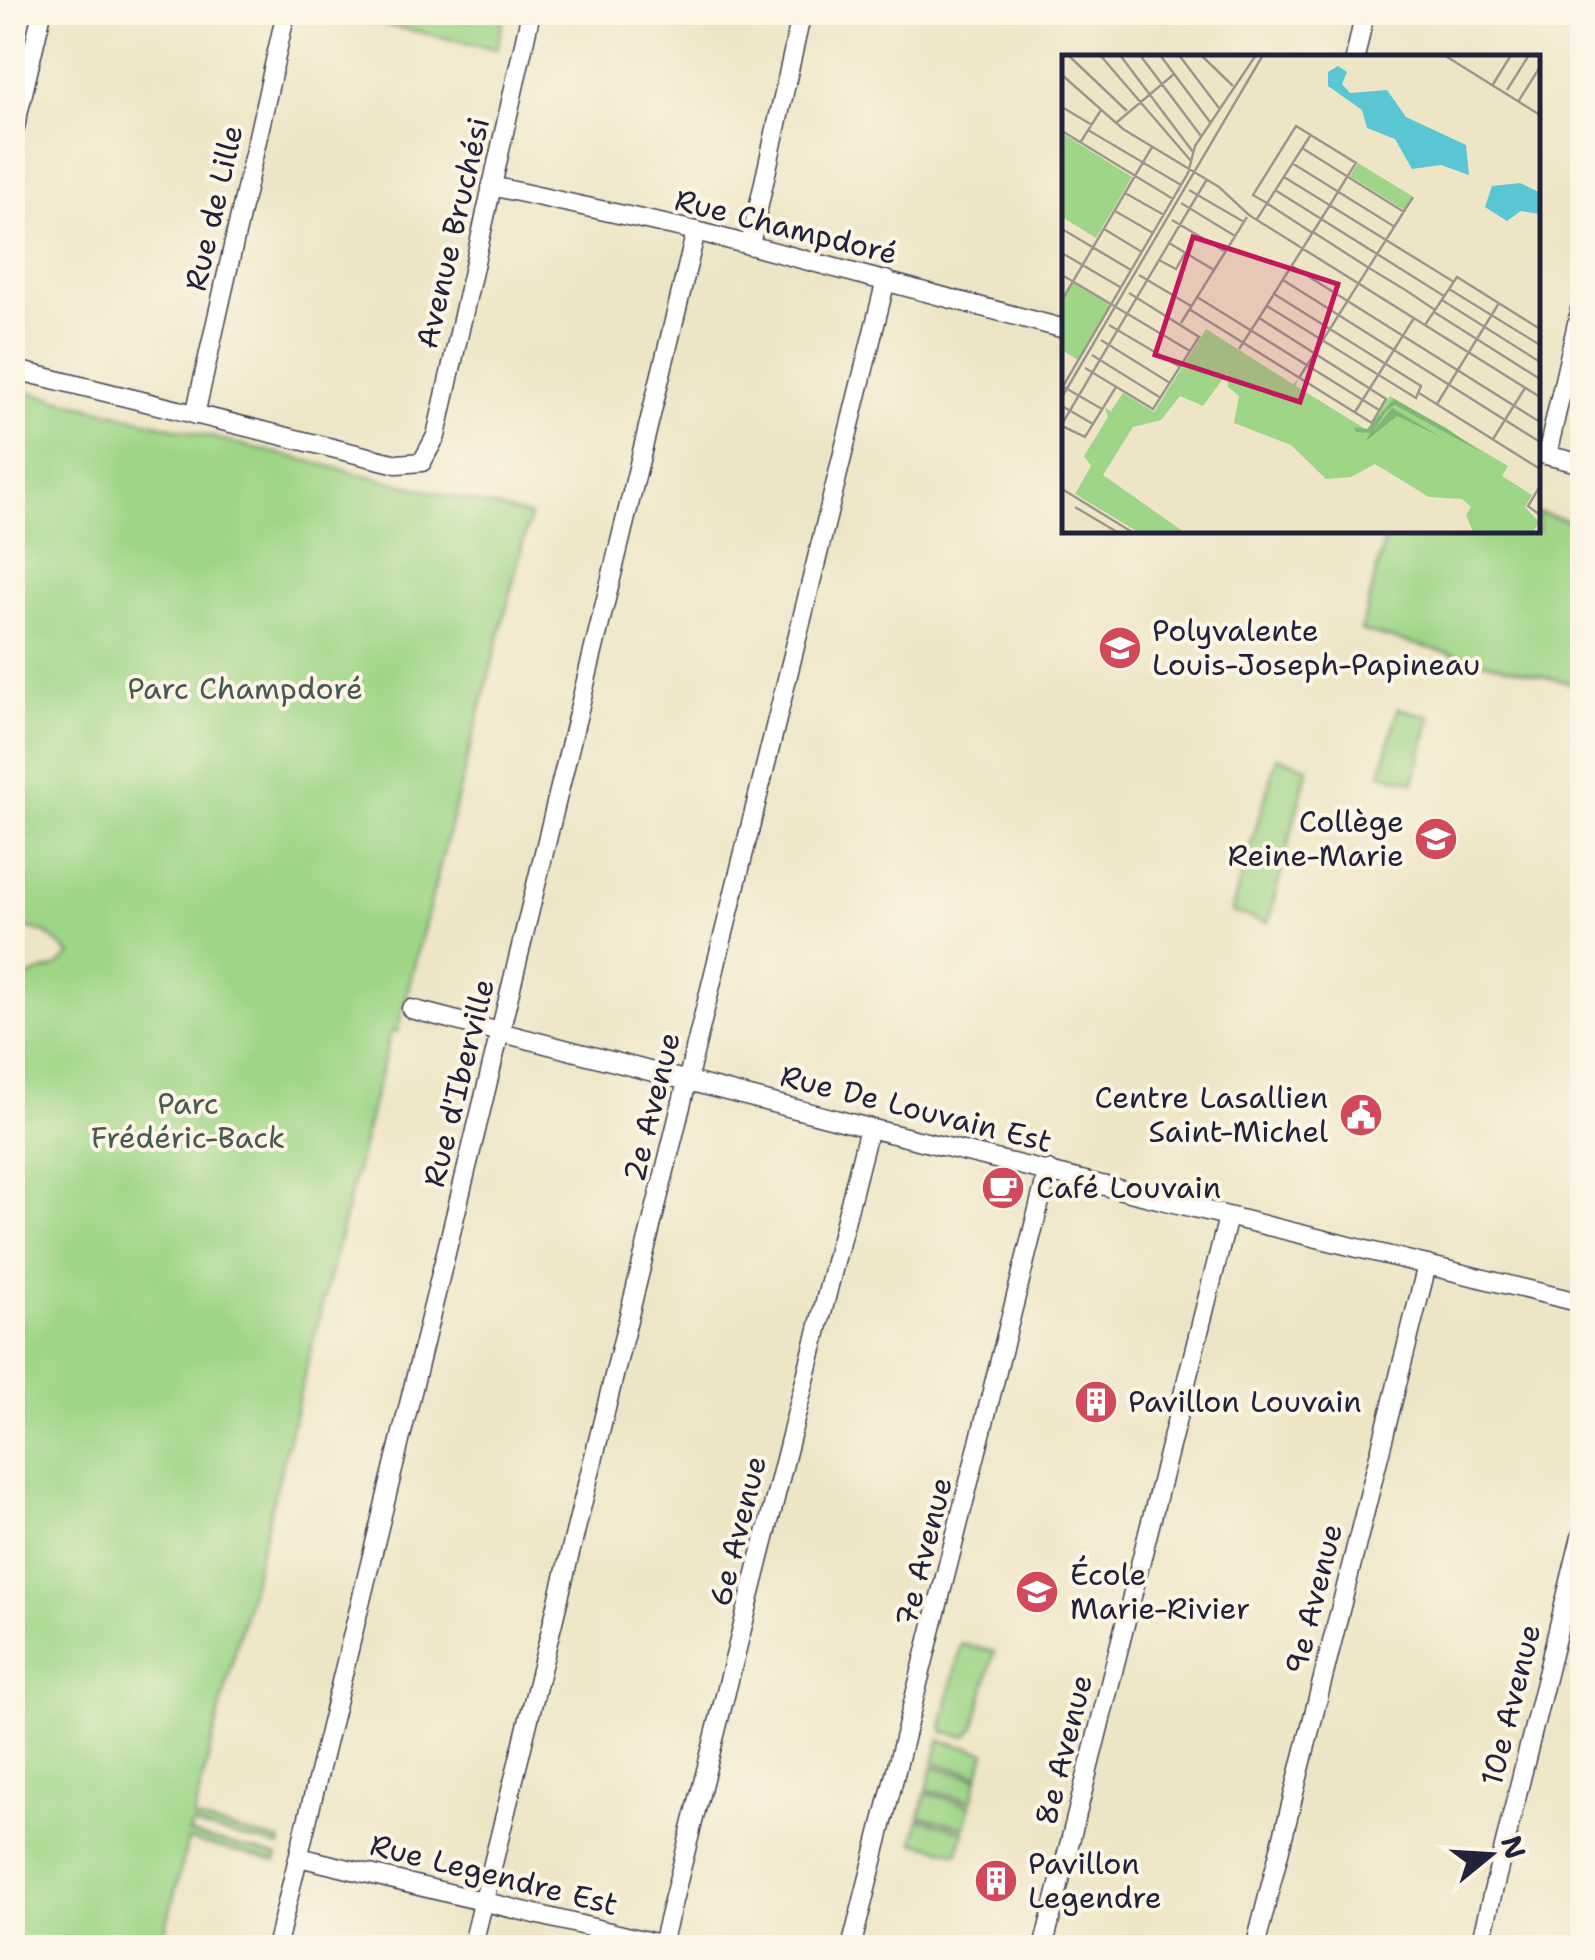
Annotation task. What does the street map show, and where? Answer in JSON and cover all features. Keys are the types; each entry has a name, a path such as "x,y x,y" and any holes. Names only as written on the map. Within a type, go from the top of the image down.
{"street":[{"path":"12,140 42,12"},
{"name":"Rue de Lille","path":"196,415 286,12"},
{"name":"Avenue Bruchési","path":"196,415 396,464 422,462 436,436 531,12"},
{"path":"750,245 802,12"},
{"path":"1356,55 1365,12"},
{"name":"Rue Champdoré","path":"491,186 750,245 1062,328"},
{"name":"Rue d'Iberville","path":"276,1948 696,232"},
{"name":"2e Avenue","path":"472,1948 886,280"},
{"path":"1582,301 1542,454 1582,464"},
{"path":"12,368 196,415"},
{"name":"Rue De Louvain Est","path":"411,1009 869,1128 1582,1303"},
{"name":"6e Avenue","path":"666,1946 869,1128"},
{"name":"7e Avenue","path":"851,1948 1048,1170"},
{"name":"8e Avenue","path":"1043,1948 1228,1216"},
{"name":"9e Avenue","path":"1255,1948 1427,1264"},
{"name":"10e Avenue","path":"1479,1948 1582,1533"},
{"name":"Rue Legendre Est","path":"298,1857 666,1946"}],"green space":[{"path":"505,12 497,49 330,13"},
{"path":"13,388 530,516 397,1032 391,1031 193,1819 281,1842 280,1847 192,1825 189,1834 278,1856 276,1861 188,1840 161,1947 13,1947 12,982 56,967 71,955 46,933 13,925"},
{"path":"1540,514 1582,524 1582,686 1361,631 1386,532 1540,532"},
{"path":"1398,708 1431,717 1414,782 1381,773"},
{"path":"1277,757 1308,767 1268,923 1231,912"},
{"path":"961,1644 994,1652 974,1729 966,1737 944,1732 942,1727"},
{"path":"940,1740 985,1752 979,1775 934,1763"},
{"path":"933,1767 978,1778 972,1801 927,1790"},
{"path":"926,1793 971,1805 965,1827 920,1816"},
{"path":"919,1819 964,1831 958,1853 914,1842"}],"place":[{"name":"Polyvalente Louis-Joseph-Papineau","path":"1120,648"},
{"name":"Collège Reine-Marie","path":"1436,839"},
{"name":"Centre Lasallien Saint-Michel","path":"1361,1115"},
{"name":"Café Louvain","path":"1003,1188"},
{"name":"Pavillon Louvain","path":"1096,1402"},
{"name":"École Marie-Rivier","path":"1037,1592"},
{"name":"Pavillon Legendre","path":"996,1881"}],"park label":[{"name":"Parc Champdoré","path":"245,689"},
{"name":"Parc Frédéric-Back","path":"188,1121"}]}
